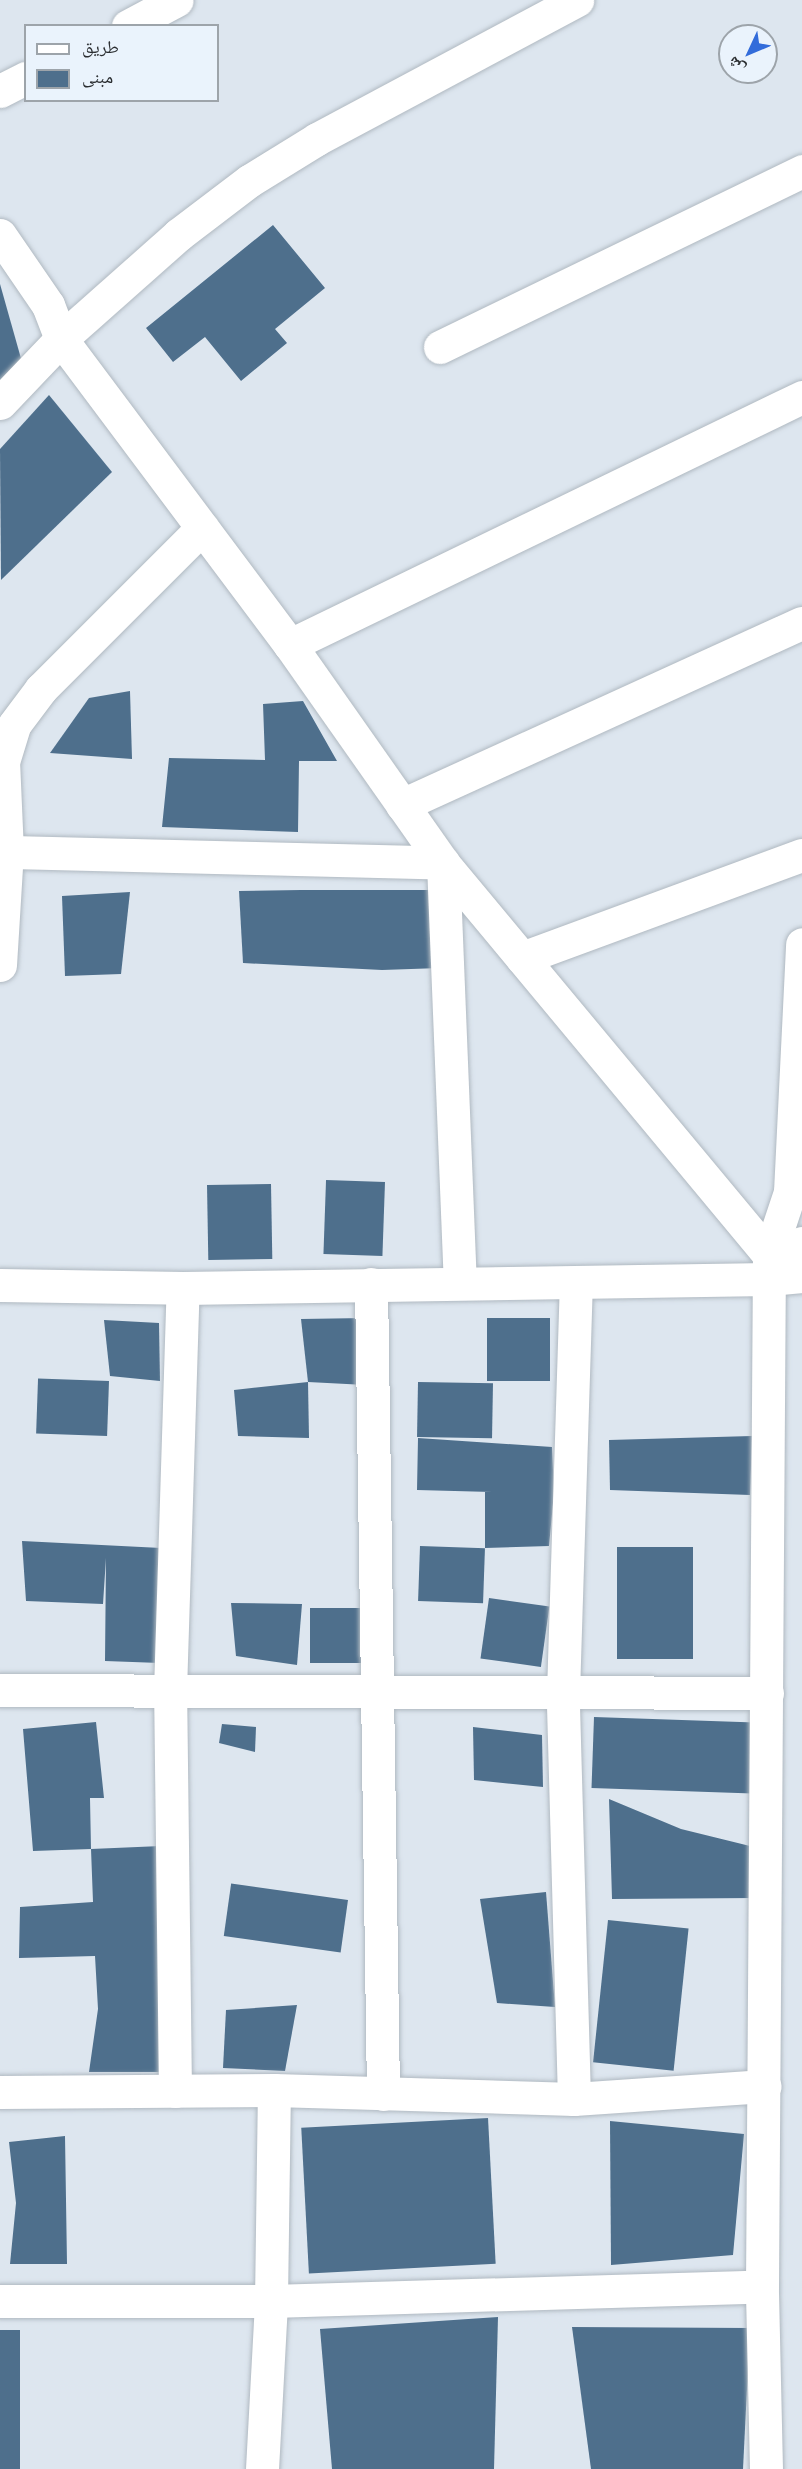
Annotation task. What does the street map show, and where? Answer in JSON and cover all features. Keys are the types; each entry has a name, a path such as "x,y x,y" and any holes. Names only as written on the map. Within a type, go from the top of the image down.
{"street":[{"path":"132,24 177,0"},
{"path":"0,403 61,339 178,235 249,181 317,139 562,3"},
{"path":"0,91 24,79"},
{"path":"440,347 802,171"},
{"path":"0,236 48,305 61,339 290,645 443,863 522,958 769,1267"},
{"path":"290,645 802,397"},
{"path":"0,965 7,852 3,762 14,725 41,689 202,528"},
{"path":"402,805 802,623"},
{"path":"7,852 443,863"},
{"path":"522,958 802,855"},
{"path":"443,863 460,1283"},
{"path":"766,2469 762,2286 769,1267 790,1192 802,944"},
{"path":"769,1267 802,1243"},
{"path":"0,1286 183,1288 576,1282 769,1267 802,1276"},
{"path":"574,2099 563,1693 576,1282"},
{"path":"371,1284 383,2094"},
{"path":"175,2091 170,1691 183,1288"},
{"path":"0,1690 767,1693"},
{"path":"0,2092 274,2090 574,2099 765,2086"},
{"path":"262,2469 271,2301 274,2090"},
{"path":"0,2301 271,2301 762,2286"}],"building":[{"path":"273,225 325,288 275,329 287,343 241,381 205,337 173,362 146,328"},
{"path":"0,284 22,362 0,383"},
{"path":"49,395 112,472 1,580 0,449"},
{"path":"130,691 132,759 50,753 89,698"},
{"path":"303,701 337,761 299,761 298,832 162,827 169,758 265,760 263,704"},
{"path":"439,890 440,968 382,970 243,963 239,891"},
{"path":"130,892 121,974 65,976 62,896"},
{"path":"326,1180 385,1182 382,1256 323,1254"},
{"path":"271,1184 272,1259 208,1260 207,1185"},
{"path":"365,1318 366,1385 308,1382 301,1319"},
{"path":"487,1318 550,1318 550,1381 487,1381"},
{"path":"104,1320 159,1323 160,1381 110,1376"},
{"path":"38,1379 109,1381 107,1436 36,1433"},
{"path":"308,1382 309,1438 238,1436 234,1390"},
{"path":"418,1382 493,1383 492,1438 417,1437"},
{"path":"752,1436 750,1495 610,1490 609,1440"},
{"path":"418,1438 552,1447 554,1493 549,1546 485,1548 485,1492 492,1492 417,1490"},
{"path":"22,1541 161,1548 160,1663 105,1661 106,1558 103,1604 26,1601"},
{"path":"420,1546 485,1548 483,1603 418,1601"},
{"path":"617,1547 693,1547 693,1659 617,1659"},
{"path":"489,1598 549,1606 541,1667 481,1658"},
{"path":"231,1603 302,1604 297,1665 236,1656"},
{"path":"310,1608 364,1608 364,1663 310,1663"},
{"path":"594,1717 755,1723 752,1794 592,1788"},
{"path":"96,1722 104,1798 90,1798 91,1849 33,1851 23,1729"},
{"path":"222,1724 256,1727 255,1752 219,1743"},
{"path":"473,1727 542,1735 543,1787 474,1780"},
{"path":"609,1799 681,1829 754,1847 755,1898 612,1899"},
{"path":"161,1846 163,2072 89,2072 98,2009 95,1956 19,1958 20,1907 93,1902 91,1849"},
{"path":"231,1884 348,1900 341,1952 224,1936"},
{"path":"546,1892 555,2007 497,2003 480,1899"},
{"path":"608,1920 689,1928 674,2071 593,2062"},
{"path":"297,2005 285,2071 223,2068 226,2010"},
{"path":"488,2118 496,2264 309,2274 301,2128"},
{"path":"610,2121 744,2134 733,2255 611,2265"},
{"path":"65,2136 67,2264 10,2264 16,2203 9,2142"},
{"path":"498,2317 494,2469 332,2469 320,2329"},
{"path":"572,2327 750,2328 743,2469 591,2469"},
{"path":"0,2330 20,2330 20,2469 0,2469"}]}
